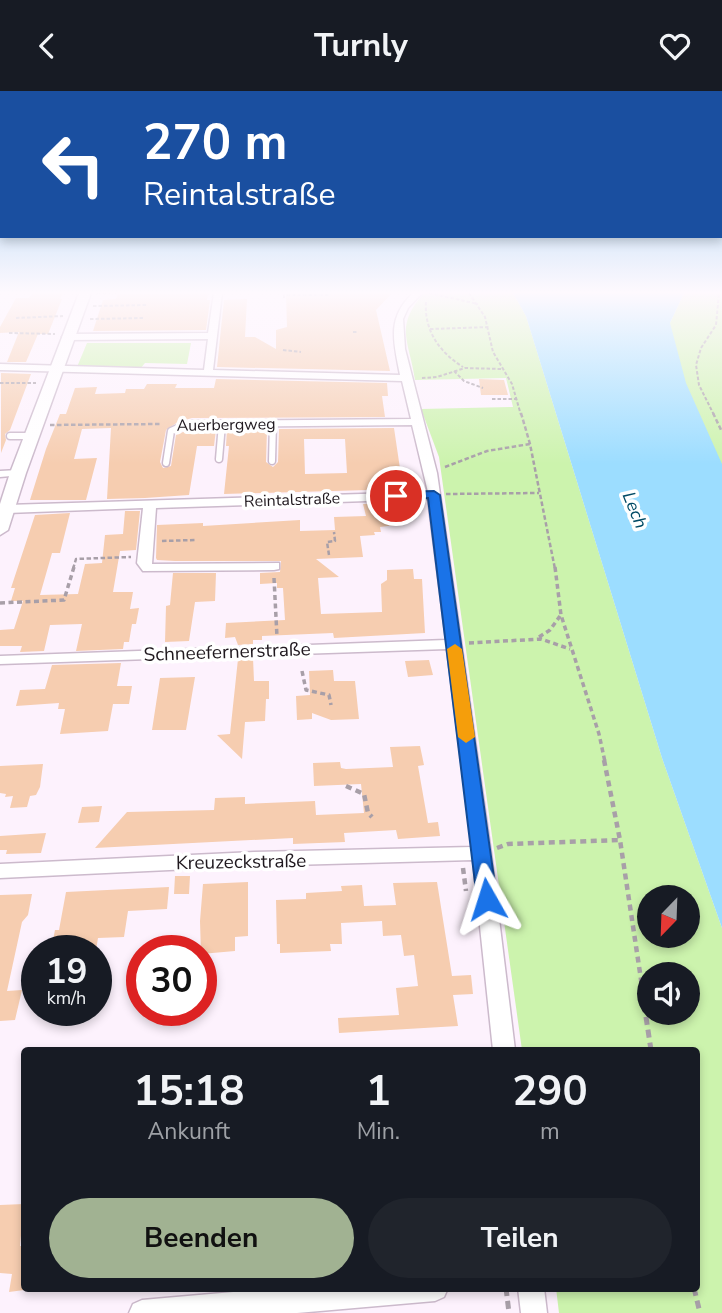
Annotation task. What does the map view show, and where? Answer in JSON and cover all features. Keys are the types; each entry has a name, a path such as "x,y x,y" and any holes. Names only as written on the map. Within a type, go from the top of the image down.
{"street":[{"path":"0,530 63,350"},
{"path":"208,373 211,350"},
{"path":"404,350 416,422 431,473 482,853 504,1047"},
{"path":"0,367 55,376 208,373 408,378"},
{"name":"Auerbergweg","path":"180,427 222,424 416,422"},
{"path":"0,474 18,473"},
{"name":"Reintalstraße","path":"7,509 434,495"},
{"path":"150,504 145,566 153,570 274,566"},
{"name":"Schneefernerstraße","path":"0,660 454,644"},
{"name":"Kreuzeckstraße","path":"0,871 254,859 302,860 482,853"},
{"path":"142,1313 388,1292"},
{"path":"531,1292 534,1313"}],"lane":[{"path":"272,461 273,423"},
{"path":"219,459 222,424"},
{"path":"166,463 171,432 180,427"},
{"path":"10,436 34,431"}],"path":[{"path":"284,350 301,352"},
{"path":"444,350 465,368"},
{"path":"494,350 512,384 530,444 555,569 561,615 598,734 620,840 651,1047"},
{"path":"700,350 696,365 699,385 722,432"},
{"path":"408,378 434,378 465,368 502,369"},
{"path":"454,371 464,381 483,388"},
{"path":"0,383 55,376"},
{"path":"492,399 516,399"},
{"name":"Auerbergweg","path":"34,431 168,424 180,427"},
{"path":"431,473 487,451 530,444"},
{"path":"434,495 539,493"},
{"path":"329,555 327,542 335,541 334,533"},
{"path":"146,541 195,540"},
{"path":"0,603 64,600 76,559 144,557"},
{"path":"275,583 278,650"},
{"path":"530,639 544,635 561,615"},
{"path":"454,644 530,639 552,640 570,649"},
{"path":"302,671 306,690 329,695 331,705"},
{"path":"346,786 364,795 368,813 372,817"},
{"path":"482,853 508,844 620,840"},
{"path":"506,1292 509,1313"},
{"path":"695,1292 700,1313"}],"green space":[{"path":"84,350 190,350 187,364 145,363 140,369 77,367"},
{"path":"408,350 536,350 662,758 722,928 722,1313 559,1313 556,1292 700,1292 700,1047 522,1047 439,457 421,409 513,407 506,378 415,380"},
{"path":"668,350 722,350 722,484 667,370"}],"water":[{"name":"Lech","path":"536,350 677,350 686,383 722,464 722,928 662,758"}],"building":[{"path":"12,350 31,350 26,362 7,362"},
{"path":"219,350 385,350 390,371 217,367"},
{"path":"1,373 31,374 10,430 5,434 6,440 1,453"},
{"path":"216,379 387,383 388,396 382,396 385,417 192,418 178,422 166,430 160,462 163,468 171,466 176,435 216,429 214,446 197,446 189,495 145,498 107,499 111,428 82,429 74,459 97,458 86,500 30,500 60,414 66,414 75,388 97,387 95,394 125,393 126,389 144,389 147,384 177,384 175,388 214,388"},
{"path":"479,379 504,380 508,395 481,395"},
{"path":"394,428 403,489 224,494 229,446 226,446 227,429 267,429 266,462 273,467 278,462 279,429","holes":["304,439 345,439 347,473 305,474"]},
{"path":"398,503 403,524 380,527 381,532 374,532 375,535 360,536 363,557 316,559 339,577 318,578 321,614 382,612 381,584 387,580 387,570 413,569 414,579 422,579 425,633 334,638 333,633 262,636 262,640 253,640 253,644 238,645 235,637 225,638 226,623 285,620 283,588 277,588 277,583 260,584 260,573 280,572 281,561 175,561 156,558 157,525 203,523 203,526 300,520 300,531 335,530 334,517 366,516 363,504"},
{"path":"125,511 140,511 136,550 120,551 113,592 133,592 130,609 139,608 136,624 132,624 129,642 124,642 123,649 76,651 82,624 50,625 44,651 20,652 22,646 0,646 0,630 14,629 23,601 11,601 15,588 11,588 35,515 70,513 60,553 52,553 40,595 78,594 85,564 102,563 105,535 123,534"},
{"path":"173,573 216,573 215,601 195,602 189,641 165,642 166,606 170,605"},
{"path":"253,658 254,681 269,681 269,699 266,699 265,721 245,722 242,759 217,735 230,734 238,659"},
{"path":"429,660 433,675 408,677 405,661"},
{"path":"121,663 117,686 132,686 129,704 113,704 108,731 60,734 65,709 58,709 59,703 16,706 20,690 45,689 52,665"},
{"path":"333,670 334,681 355,681 359,719 331,720 312,713 312,719 297,720 296,696 310,695 309,671"},
{"path":"195,677 186,730 152,730 160,678"},
{"path":"420,746 424,765 418,766 428,823 438,822 440,836 398,839 396,830 344,833 345,842 293,844 293,838 95,848 127,812 214,810 215,798 245,797 245,804 315,801 316,815 364,813 361,784 314,786 313,763 340,762 341,768 346,769 393,767 390,747"},
{"path":"43,764 40,787 36,795 30,796 27,807 10,808 13,796 5,797 6,794 0,793 0,766"},
{"path":"102,806 99,822 78,823 82,807"},
{"path":"46,833 41,853 6,854 7,850 0,850 0,836"},
{"path":"175,876 190,876 189,894 174,894"},
{"path":"248,882 248,936 235,937 235,951 217,953 217,935 200,935 203,884"},
{"path":"437,882 452,976 471,975 473,994 453,995 458,1026 339,1033 338,1018 399,1015 396,988 418,986 414,955 404,956 401,935 383,936 382,921 341,923 342,944 330,944 331,951 280,953 280,944 277,944 276,900 306,899 306,893 342,891 341,886 362,885 364,906 396,905 393,883"},
{"path":"169,887 167,909 128,911 124,937 54,935 55,930 59,930 66,892"},
{"path":"32,894 28,915 22,922 7,991 21,990 15,1020 0,1021 0,895"},
{"path":"21,1204 21,1290 9,1292 12,1274 0,1273 0,1205"}],"slow traffic":[{"path":"455,649 466,737"}],"route":[{"path":"396,496 434,495 487,899"}]}
